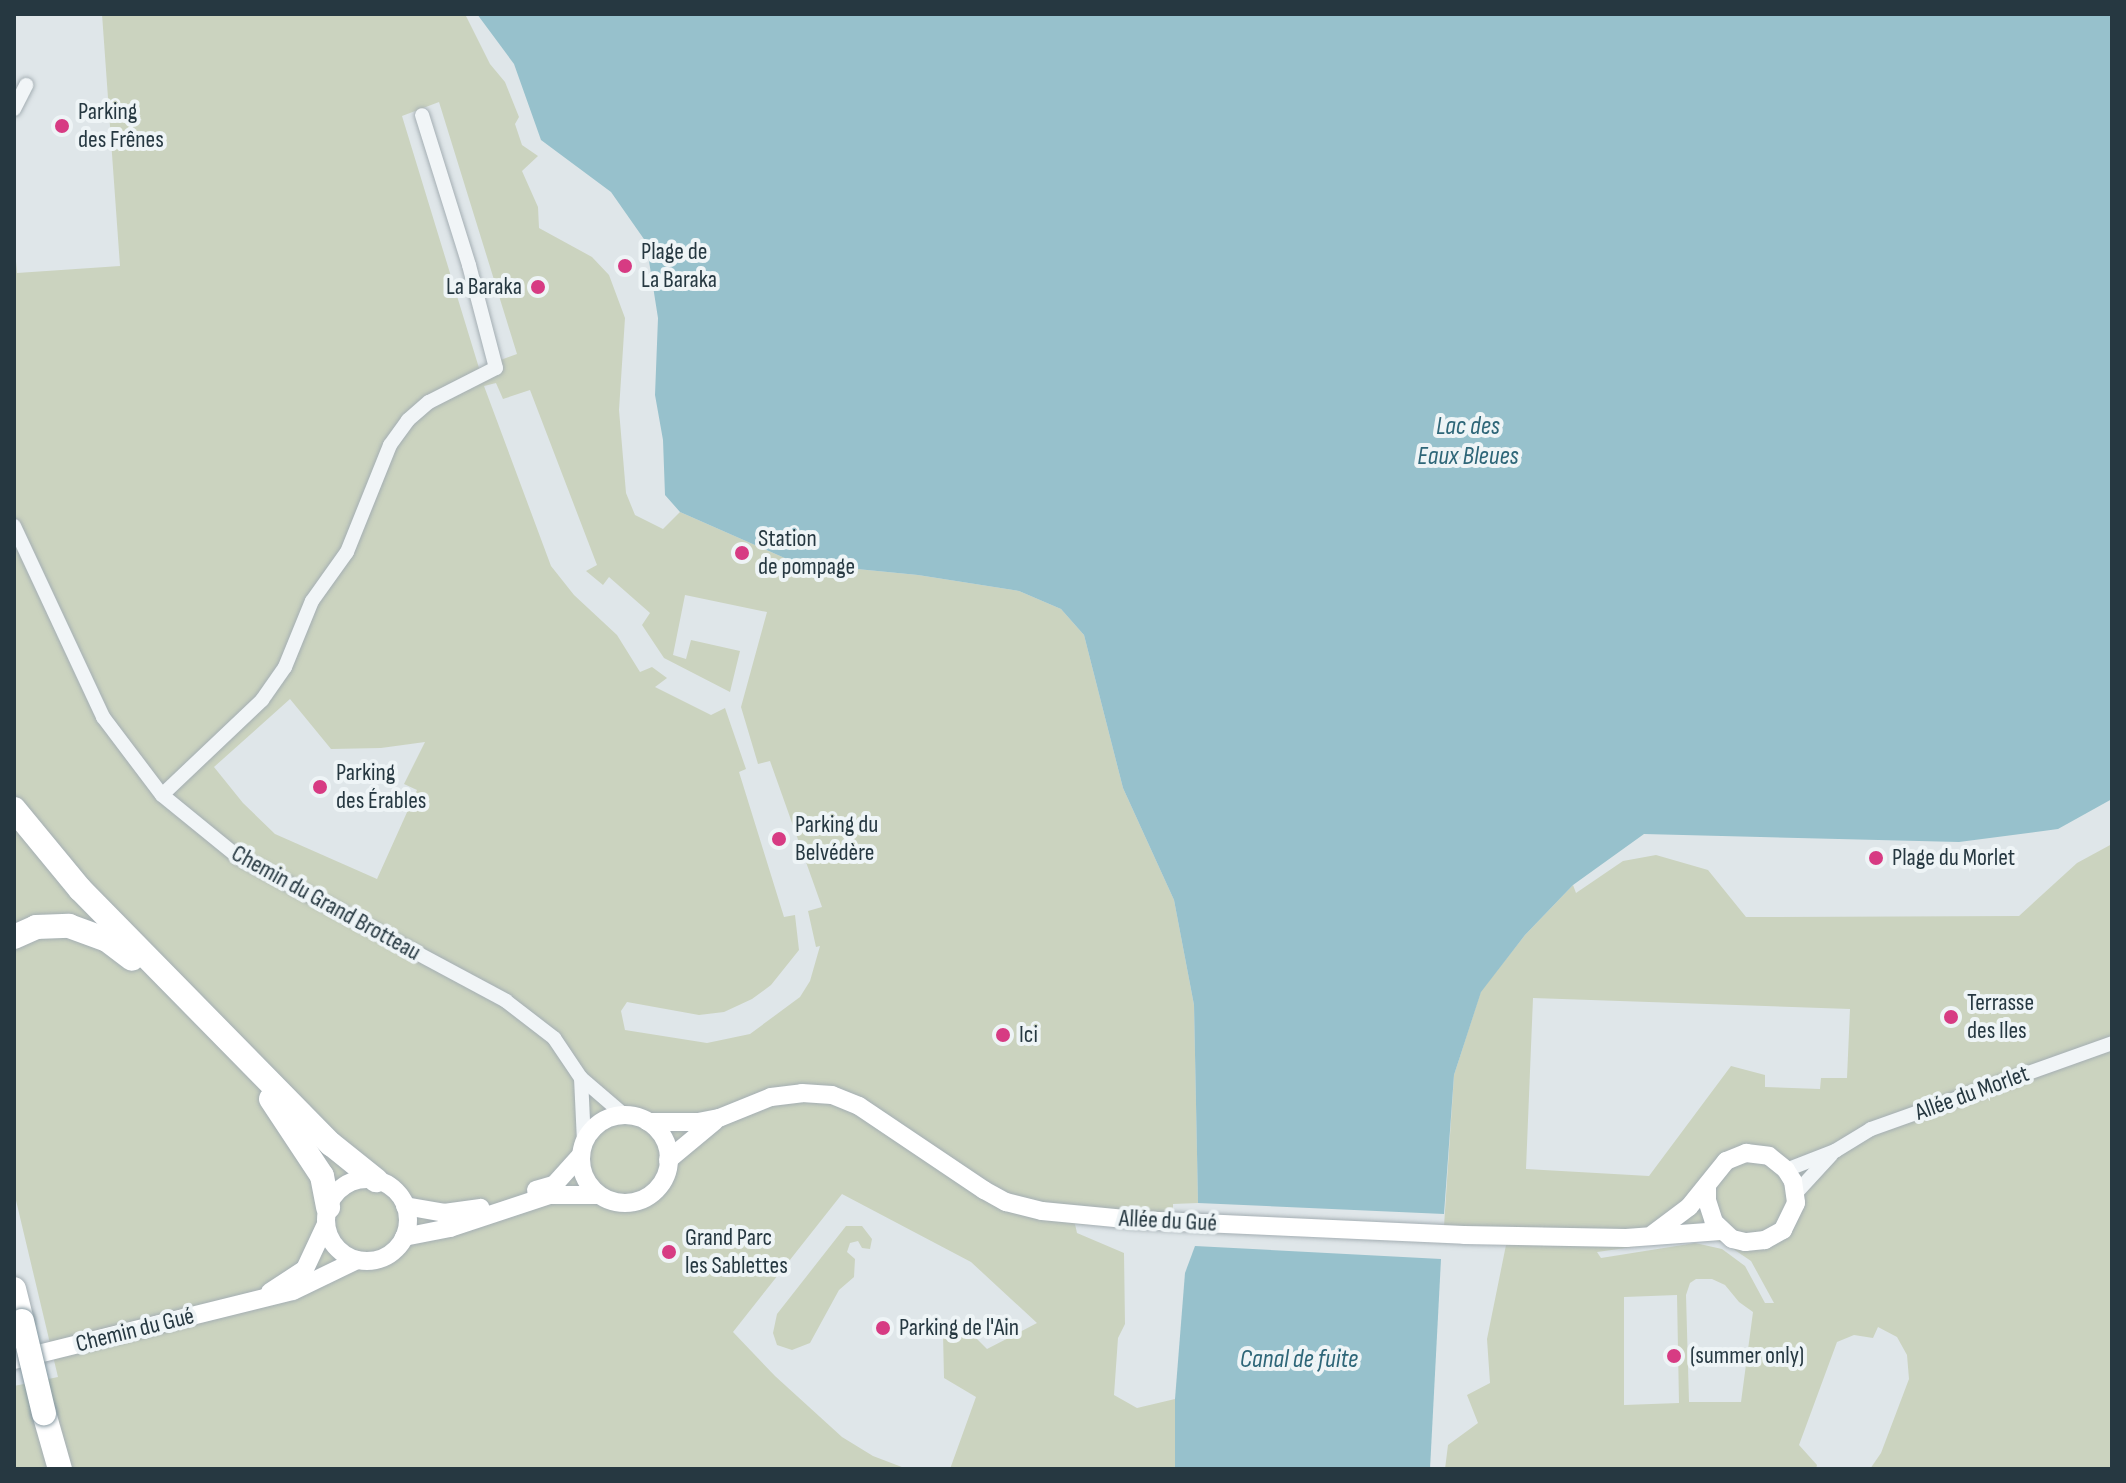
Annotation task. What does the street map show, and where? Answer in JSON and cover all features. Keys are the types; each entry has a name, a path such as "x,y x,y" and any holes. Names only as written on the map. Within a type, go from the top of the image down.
{"highway":[{"path":"14,809 80,889 331,1144 376,1180"},
{"path":"14,937 36,927 69,926 107,940 130,957 279,1109 322,1176 327,1216"},
{"path":"14,1289 60,1469"}],"street":[{"path":"14,109 26,85"},
{"path":"162,795 262,700 285,667 312,601 347,552 390,445 408,420 429,402 496,368 469,265 422,115"},
{"name":"Chemin du Grand Brotteau","path":"14,526 103,717 162,795 238,857 506,1001 554,1038 581,1078 624,1115"},
{"name":"Allée du Morlet","path":"1786,1170 1835,1151 1871,1129 2112,1043"},
{"path":"581,1078 585,1177 599,1195"},
{"name":"Allée du Gué","path":"648,1122 698,1122 719,1118 771,1097 802,1093 832,1095 859,1106 984,1190 1006,1202 1042,1211 1136,1220 1464,1235 1626,1238 1721,1231"},
{"path":"404,1237 450,1228 550,1195 599,1195 621,1203 649,1196 664,1178 668,1160 663,1139 648,1122 624,1115 600,1122 554,1185 470,1211 444,1213 405,1206"},
{"name":"Allée du Gué","path":"668,1160 719,1118"},
{"name":"Allée du Morlet","path":"1796,1193 1835,1151"},
{"path":"1653,1234 1707,1188 1717,1169 1746,1153 1769,1156 1786,1170 1796,1193 1793,1213 1774,1236 1745,1242 1721,1231 1709,1212 1707,1188"},
{"path":"376,1180 397,1192 405,1206 408,1223 404,1237 393,1252 383,1258 357,1260 336,1247 327,1216 347,1184 376,1180"},
{"name":"Chemin du Gué","path":"257,1300 305,1269 327,1216"},
{"name":"Chemin du Gué","path":"14,1360 293,1291 357,1260"}],"green space":[{"path":"102,14 465,14 490,64 505,82 519,117 515,124 522,145 538,156 522,171 538,207 539,228 592,257 609,275 625,318 619,410 626,493 635,515 663,529 680,512 796,563 918,575 1019,591 1061,609 1084,635 1123,788 1174,900 1194,1005 1198,1203 1173,1204 1173,1229 1075,1224 1077,1233 1124,1253 1125,1324 1118,1338 1114,1395 1137,1408 1175,1399 1175,1469 950,1469 976,1397 944,1378 943,1333 957,1319 987,1349 1037,1323 971,1262 842,1194 733,1332 775,1376 842,1437 873,1456 907,1469 14,1469 14,1386 58,1377 14,1192 14,238 17,273 120,266","holes":["439,102 517,354 479,368 402,116","496,383 503,399 530,390 597,565 586,571 603,585 609,577 650,613 642,625 664,658 730,692 740,651 691,640 686,659 673,655 685,595 767,612 741,707 758,764 770,761 822,907 808,911 816,947 820,946 810,981 800,997 750,1034 707,1043 625,1030 621,1011 627,1002 699,1015 724,1012 752,999 771,985 799,950 795,915 784,917 739,772 746,769 725,708 711,715 655,687 667,678 652,667 640,672 617,635 574,595 551,566 484,386","290,699 331,749 381,748 425,742 404,784 417,790 377,879 275,834 243,803 214,767"]},
{"path":"2112,844 2112,1469 1870,1469 1881,1453 1909,1379 1907,1355 1897,1337 1878,1327 1873,1338 1854,1335 1837,1342 1799,1445 1817,1465 1816,1469 1445,1469 1448,1445 1478,1423 1467,1395 1490,1383 1487,1339 1506,1245 1443,1241 1454,1075 1481,991 1525,935 1573,885 1576,893 1623,861 1656,855 1708,870 1746,917 2019,916 2077,863","holes":["1533,998 1850,1009 1847,1078 1821,1078 1820,1089 1765,1087 1765,1075 1731,1066 1649,1176 1526,1169","1698,1238 1723,1242 1751,1261 1774,1303 1765,1303 1745,1266 1722,1249 1695,1243 1601,1258 1597,1252","1696,1279 1712,1279 1725,1285 1739,1302 1753,1312 1741,1402 1689,1402 1686,1295 1690,1283","1677,1295 1679,1403 1624,1405 1624,1297"]},
{"path":"846,1226 862,1226 872,1239 870,1249 862,1248 858,1241 850,1243 847,1252 855,1259 854,1277 839,1290 810,1343 792,1350 777,1345 773,1333 777,1314"}],"water":[{"name":"Lac des Eaux Bleues","path":"477,14 2112,14 2112,799 2058,829 1959,842 1644,834 1573,885 1525,935 1481,992 1454,1075 1444,1214 1198,1203 1194,1005 1174,900 1123,788 1084,635 1061,609 1019,591 918,575 796,563 680,512 665,495 663,440 655,395 658,318 646,242 611,192 541,140 514,64"},
{"name":"Canal de fuite","path":"1195,1246 1441,1259 1430,1469 1175,1469 1175,1399 1185,1273"}],"place":[{"name":"Parking des Frênes","path":"62,126"},
{"name":"Plage de La Baraka","path":"625,266"},
{"name":"La Baraka","path":"538,287"},
{"name":"Station de pompage","path":"742,553"},
{"name":"Parking des Érables","path":"320,787"},
{"name":"Parking du Belvédère","path":"779,839"},
{"name":"Plage du Morlet","path":"1876,858"},
{"name":"Terrasse des Iles","path":"1951,1017"},
{"name":"Ici","path":"1003,1035"},
{"name":"Grand Parc les Sablettes","path":"669,1252"},
{"name":"Parking de l'Ain","path":"883,1328"},
{"name":"(summer only)","path":"1674,1356"}]}
